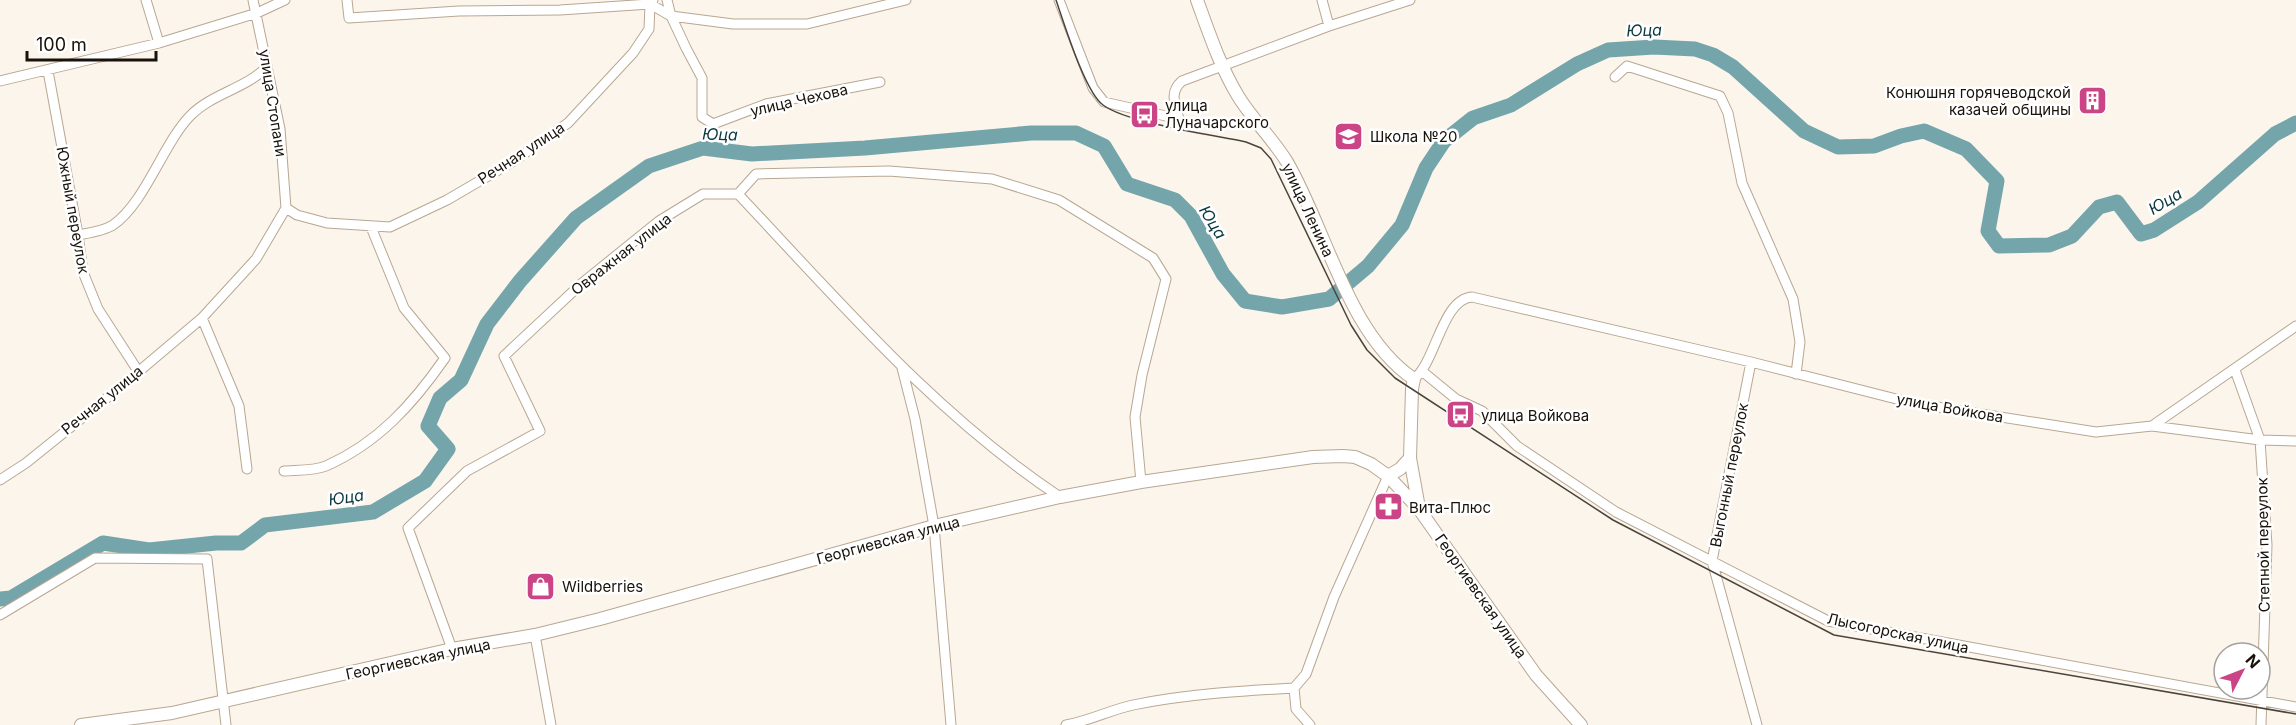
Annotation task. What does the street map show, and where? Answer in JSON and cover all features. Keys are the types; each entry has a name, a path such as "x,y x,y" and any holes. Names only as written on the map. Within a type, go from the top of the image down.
{"main road":[{"name":"улица Ленина","path":"1197,0 1222,67 1239,98 1286,161 1357,310 1375,339 1398,368 1419,375"},
{"path":"1419,375 1412,389 1410,458 1419,509"},
{"name":"Георгиевская улица","path":"81,725 171,713 452,649 535,635 934,526 1060,497 1141,482 1313,457 1343,456 1361,459 1388,476 1419,509 1536,675 1581,725"},
{"path":"1388,476 1400,469 1410,458"}],"street":[{"path":"146,0 159,43"},
{"name":"улица Стопани","path":"253,0 280,129 286,208"},
{"path":"0,81 159,43 257,13 285,0"},
{"path":"347,0 349,18 559,5 652,2 671,16 732,24 807,24 906,0"},
{"path":"456,0 459,11"},
{"name":"улица Чехова","path":"667,0 671,16 702,78 702,117 713,124 766,104 880,82"},
{"path":"1059,0 1093,88 1104,102 1179,119 1173,96 1175,87 1182,81 1329,26 1410,0"},
{"path":"1322,0 1329,26"},
{"name":"Речная улица","path":"0,480 26,463 202,318 256,259 286,208 297,215 327,223 390,227 447,200 512,162 568,123 633,53 649,29 652,2"},
{"path":"1615,77 1627,66 1720,96 1728,113 1742,183 1793,299 1800,342 1796,374"},
{"path":"78,235 113,225 130,208 190,115 256,78 267,67"},
{"name":"Южный переулок","path":"48,71 83,272 98,309 138,371"},
{"path":"1060,497 988,445 902,368 738,194 756,174 889,171 992,179 1059,200 1153,258 1166,279 1142,375 1136,417 1141,482"},
{"name":"Овражная улица","path":"452,649 408,528 467,471 540,430 504,356 581,284 659,221 704,194 738,194"},
{"path":"284,471 324,467 360,447 394,422 419,395 445,358 404,308 371,226"},
{"name":"улица Войкова","path":"1419,375 1452,311 1464,299 1472,297 1751,362 1912,403 2096,432 2152,426 2296,326"},
{"path":"202,318 239,406 247,469"},
{"name":"Выгонный переулок","path":"1751,362 1712,561 1757,725"},
{"path":"902,368 915,419 934,526 951,725"},
{"name":"Степной переулок","path":"2235,370 2260,440 2267,545 2261,725"},
{"name":"Лысогорская улица","path":"1419,375 1456,399 1482,411 1517,446 1616,512 1828,621 2263,703 2296,707"},
{"path":"2152,426 2260,440 2296,441"},
{"path":"1066,725 1085,722 1130,706 1188,696 1294,688 1306,674 1334,597 1388,476"},
{"path":"0,615 95,558 207,559 226,725"},
{"path":"535,635 551,725"},
{"path":"1294,688 1296,709 1310,725"}],"waterway":[{"name":"Юца","path":"0,599 11,598 103,543 149,550 216,543 241,543 265,525 373,512 425,481 448,449 428,426 440,398 461,380 487,324 520,281 576,218 649,166 703,148 752,154 865,148 1031,133 1076,133 1104,146 1127,184 1175,200 1191,216 1223,274 1245,301 1282,307 1329,299 1368,266 1402,225 1426,168 1444,141 1473,118 1511,105 1577,64 1608,50 1654,47 1695,49 1713,55 1733,67 1804,131 1838,147 1874,146 1901,136 1924,131 1966,149 1997,181 1988,231 1999,246 2049,245 2072,236 2099,207 2117,202 2141,234 2154,230 2198,202 2275,134 2296,123"}],"tram line":[{"path":"1056,0 1082,72 1096,98 1103,105 1150,123 1246,142 1261,148 1271,159 1351,325 1367,350 1395,378 1613,520 1834,635 2296,714"}],"place":[{"name":"Конюшня горячеводской казачей общины","path":"2092,101"},
{"name":"улица Луначарского","path":"1144,114"},
{"name":"Школа №20","path":"1349,136"},
{"name":"улица Войкова","path":"1460,415"},
{"name":"Вита-Плюс","path":"1388,507"},
{"name":"Wildberries","path":"541,586"}]}
